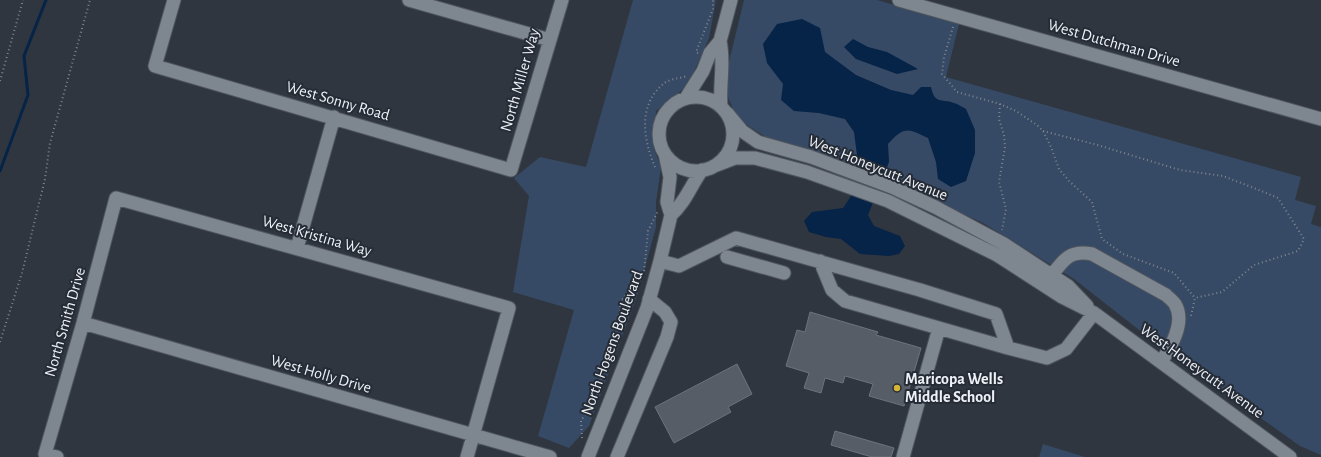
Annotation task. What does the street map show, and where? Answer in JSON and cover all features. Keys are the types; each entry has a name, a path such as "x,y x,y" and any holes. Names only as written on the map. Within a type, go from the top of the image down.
{"street":[{"name":"West Sonny Road","path":"174,0 155,66 334,117 511,170"},
{"path":"409,0 550,40"},
{"name":"North Miller Way","path":"511,170 562,0"},
{"path":"686,98 704,71 710,53 720,41 731,0"},
{"name":"West Dutchman Drive","path":"899,0 1321,119"},
{"path":"720,41 724,56 720,78 724,110"},
{"path":"698,97 710,100 724,110 732,123 733,135 731,146 725,157 716,165 702,170 681,168 672,162 665,154 660,144 659,132 661,121 667,110 676,102 686,98 698,97"},
{"name":"West Honeycutt Avenue","path":"724,110 742,131 758,142 811,157 847,170 935,206 996,240 1052,275 1068,286 1094,313"},
{"path":"297,248 334,117"},
{"name":"North Hogens Boulevard","path":"588,457 649,299 660,261 671,215 667,202 670,177 665,154"},
{"name":"West Honeycutt Avenue","path":"716,165 735,158 755,158 842,184 888,201 997,255 1062,297 1094,313 1290,457"},
{"name":"North Hogens Boulevard","path":"671,215 680,207 693,182 702,170"},
{"name":"West Kristina Way","path":"116,198 509,308 473,435"},
{"name":"North Smith Drive","path":"51,455 83,323 116,198"},
{"path":"660,261 679,266 736,238 996,314 1008,348"},
{"path":"1052,275 1067,258 1082,252 1092,254 1166,295 1175,304 1178,325 1174,340 1161,362"},
{"path":"727,257 784,274"},
{"path":"820,262 832,290 845,301 1047,358 1066,349 1094,313"},
{"path":"617,457 667,336 671,322 665,312 649,299"},
{"name":"West Holly Drive","path":"83,323 550,457"},
{"path":"903,457 939,328"},
{"path":"467,457 473,435"}],"path":[{"path":"0,81 23,0"},
{"path":"0,342 22,273 45,179 50,143 90,0"},
{"path":"706,63 696,52 713,9 714,0"},
{"path":"954,16 951,36 944,57 942,74 957,92 1000,104 1024,115 1043,130 1180,170 1223,176 1278,198 1304,239 1298,251 1254,265 1222,292 1195,298"},
{"path":"655,167 647,149 644,133 648,102 666,82 689,75"},
{"path":"996,240 1004,227 1006,209 999,182 1005,147 1004,135 999,119 1000,104"},
{"path":"1043,130 1059,169 1069,181 1092,202 1102,239 1122,254 1174,273 1195,298"},
{"path":"583,444 582,421 599,392 605,357 617,336 621,301 644,272 648,231 658,210"},
{"path":"1190,317 1195,298"}],"shaded area":[{"path":"633,0 716,0 709,38 688,85 656,111 654,149 661,167 656,202 656,227 638,293 589,426 569,448 538,436 574,310 513,292 529,196 514,178 540,157 586,167"},
{"path":"744,0 877,0 959,24 946,77 1301,177 1295,200 1316,206 1311,224 1321,227 1321,455 1300,446 1157,344 1074,279 983,223 844,161 769,139 744,123 735,114 728,97 726,74"},
{"path":"802,19 820,28 825,52 856,75 891,90 913,95 921,87 931,87 934,96 937,99 956,103 966,109 975,130 975,153 966,181 951,187 938,179 936,162 928,138 916,132 906,130 898,134 888,144 889,162 868,215 874,226 900,236 905,246 899,254 889,256 860,254 841,239 826,237 809,232 804,221 812,212 843,208 851,196 858,163 854,132 845,119 819,113 794,111 781,100 783,84 767,63 763,44 777,24"},
{"path":"853,39 868,47 887,52 918,69 897,74 856,59 844,47"},
{"path":"1043,444 1085,457 1039,457"}],"building":[{"path":"810,312 878,332 876,335 921,348 904,406 869,396 873,384 845,376 843,383 825,378 821,393 804,388 809,373 786,366 797,330 805,332"},
{"path":"737,364 752,394 728,407 731,412 674,443 655,407"},
{"path":"835,431 894,448 891,457 872,457 831,445"}],"waterway":[{"path":"0,171 28,95 24,56 46,0"}],"place":[{"name":"Maricopa Wells Middle School","path":"897,388"}]}
